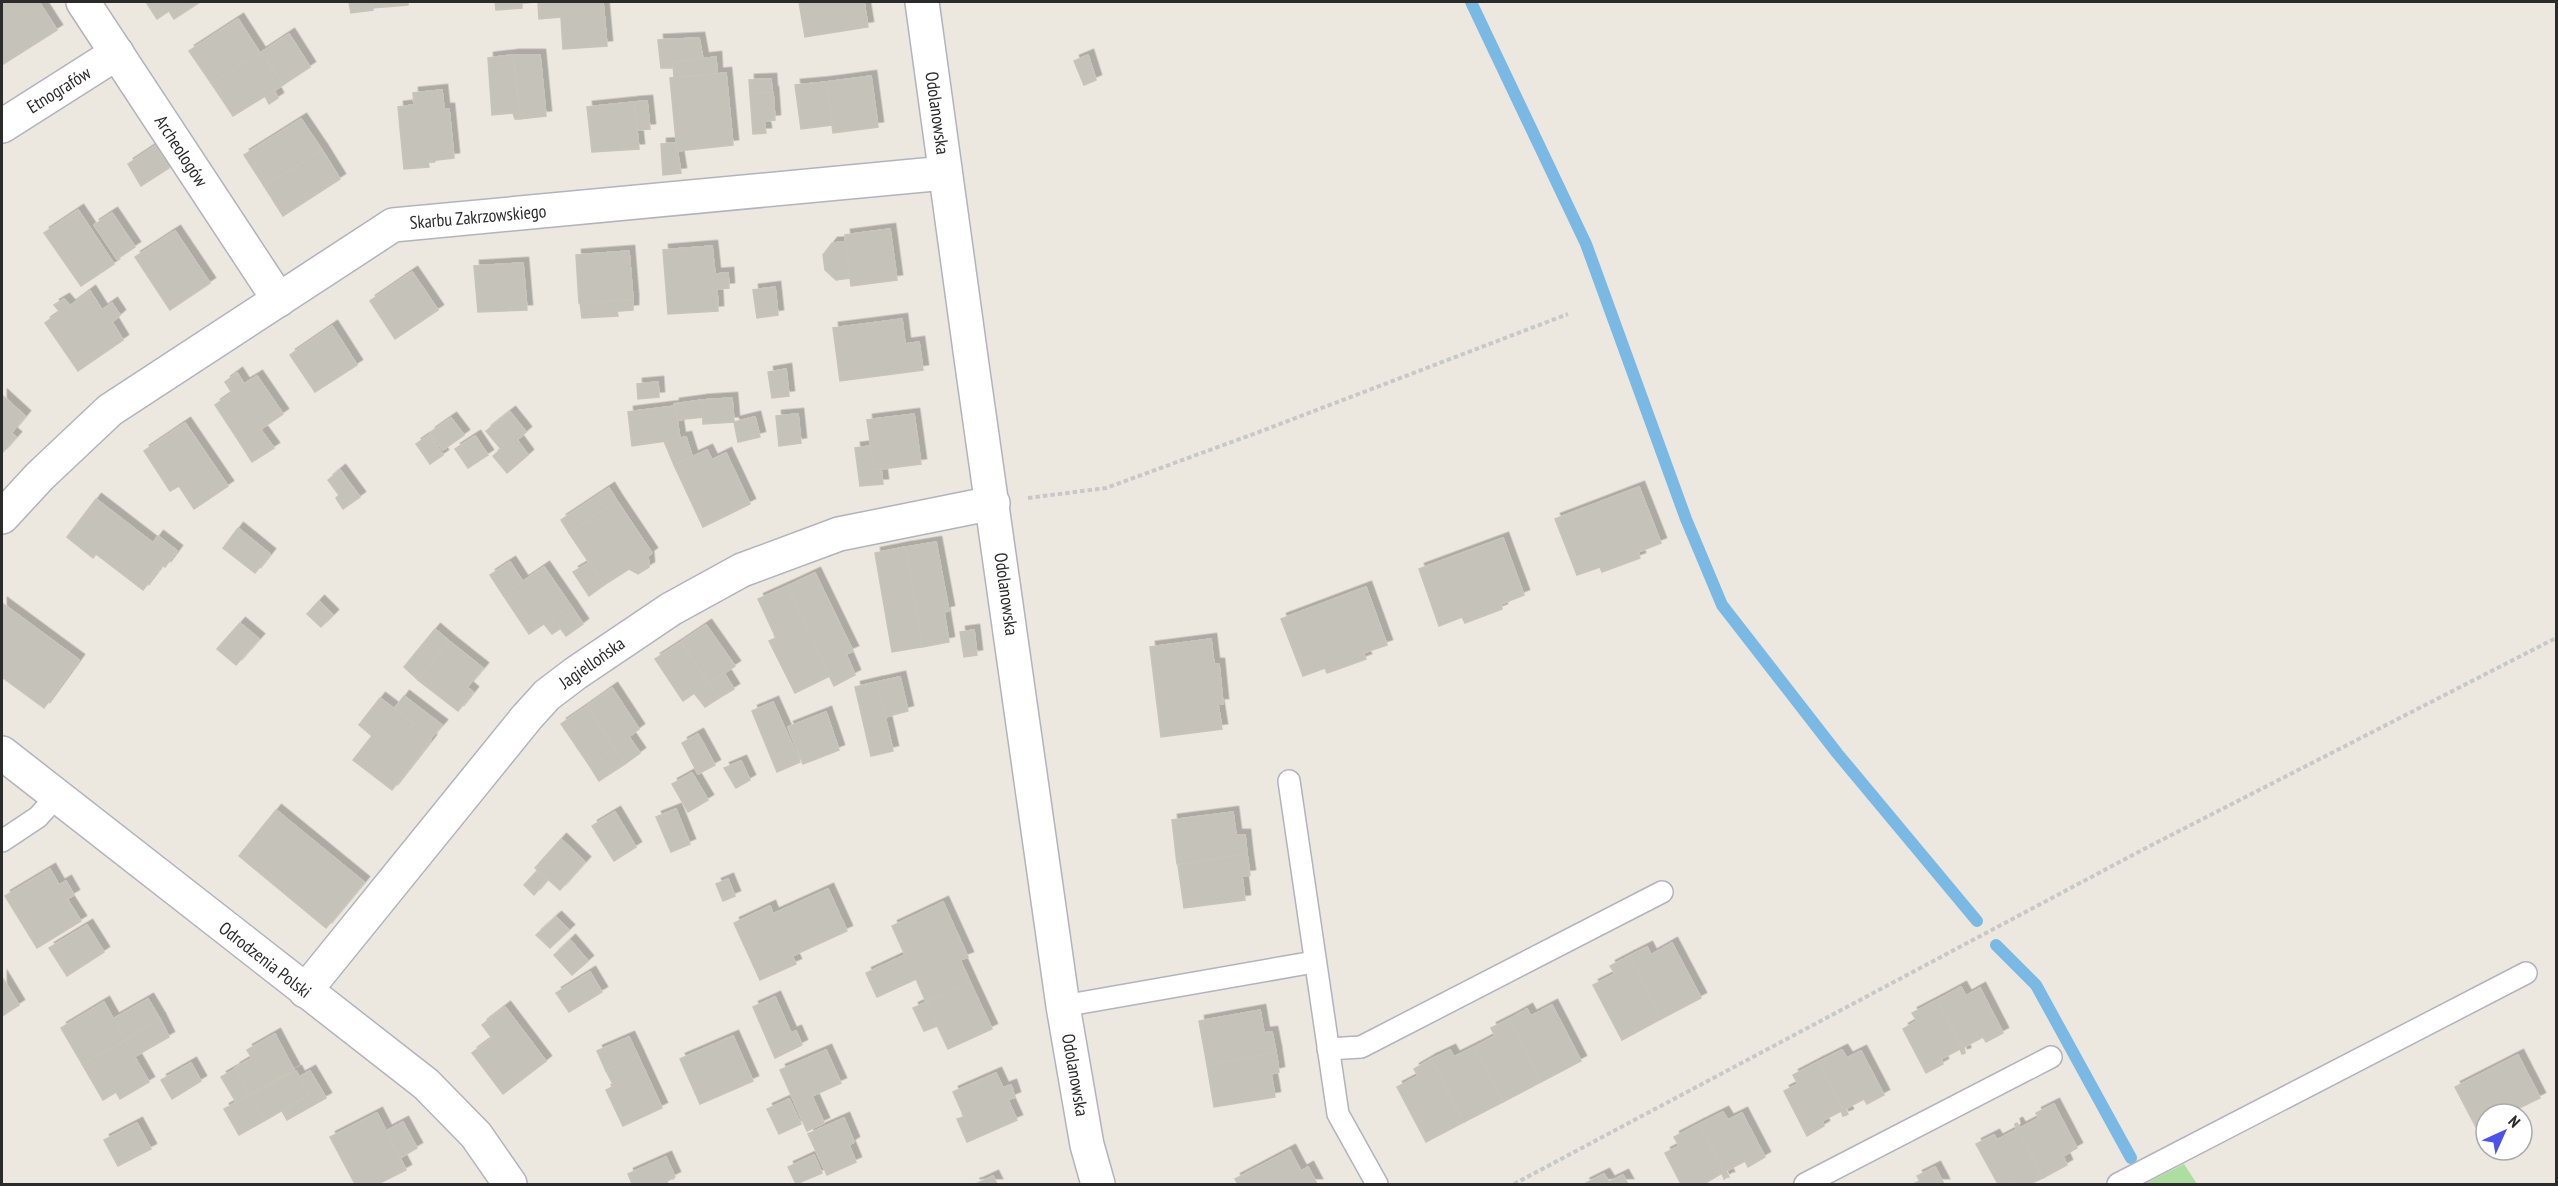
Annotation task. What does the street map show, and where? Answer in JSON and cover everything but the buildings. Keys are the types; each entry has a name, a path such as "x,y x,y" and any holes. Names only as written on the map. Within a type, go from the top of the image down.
{"street":[{"name":"Archeologów","path":"83,2 279,300"},
{"name":"Odolanowska","path":"922,2 1063,1006 1087,1145 1098,1185"},
{"name":"Etnografów","path":"2,126 117,53"},
{"name":"Skarbu Zakrzowskiego","path":"2,517 56,460 110,410 393,225 945,173"},
{"name":"Jagiellońska","path":"305,991 526,717 547,695 576,673 671,609 742,570 839,534 993,503"},
{"name":"Odrodzenia Polski","path":"2,753 426,1084 476,1135 510,1185"}],"lane":[{"path":"1289,781 1338,1114 1377,1185"},
{"path":"2,841 38,817 56,797"},
{"path":"1328,1049 1361,1047 1662,891"},
{"path":"1063,1006 1314,962"},
{"path":"2118,1185 2526,974"},
{"path":"1805,1185 2051,1057"}],"path":[{"path":"993,503 1106,488 1568,314"},
{"path":"1514,1185 2144,849 2556,638"}],"green space":[{"path":"2184,1164 2197,1184 2144,1184"}],"waterway":[{"path":"1471,2 1586,244 1686,519 1722,605 1837,753 1977,921"},
{"path":"1996,945 2036,985 2131,1158"}]}
